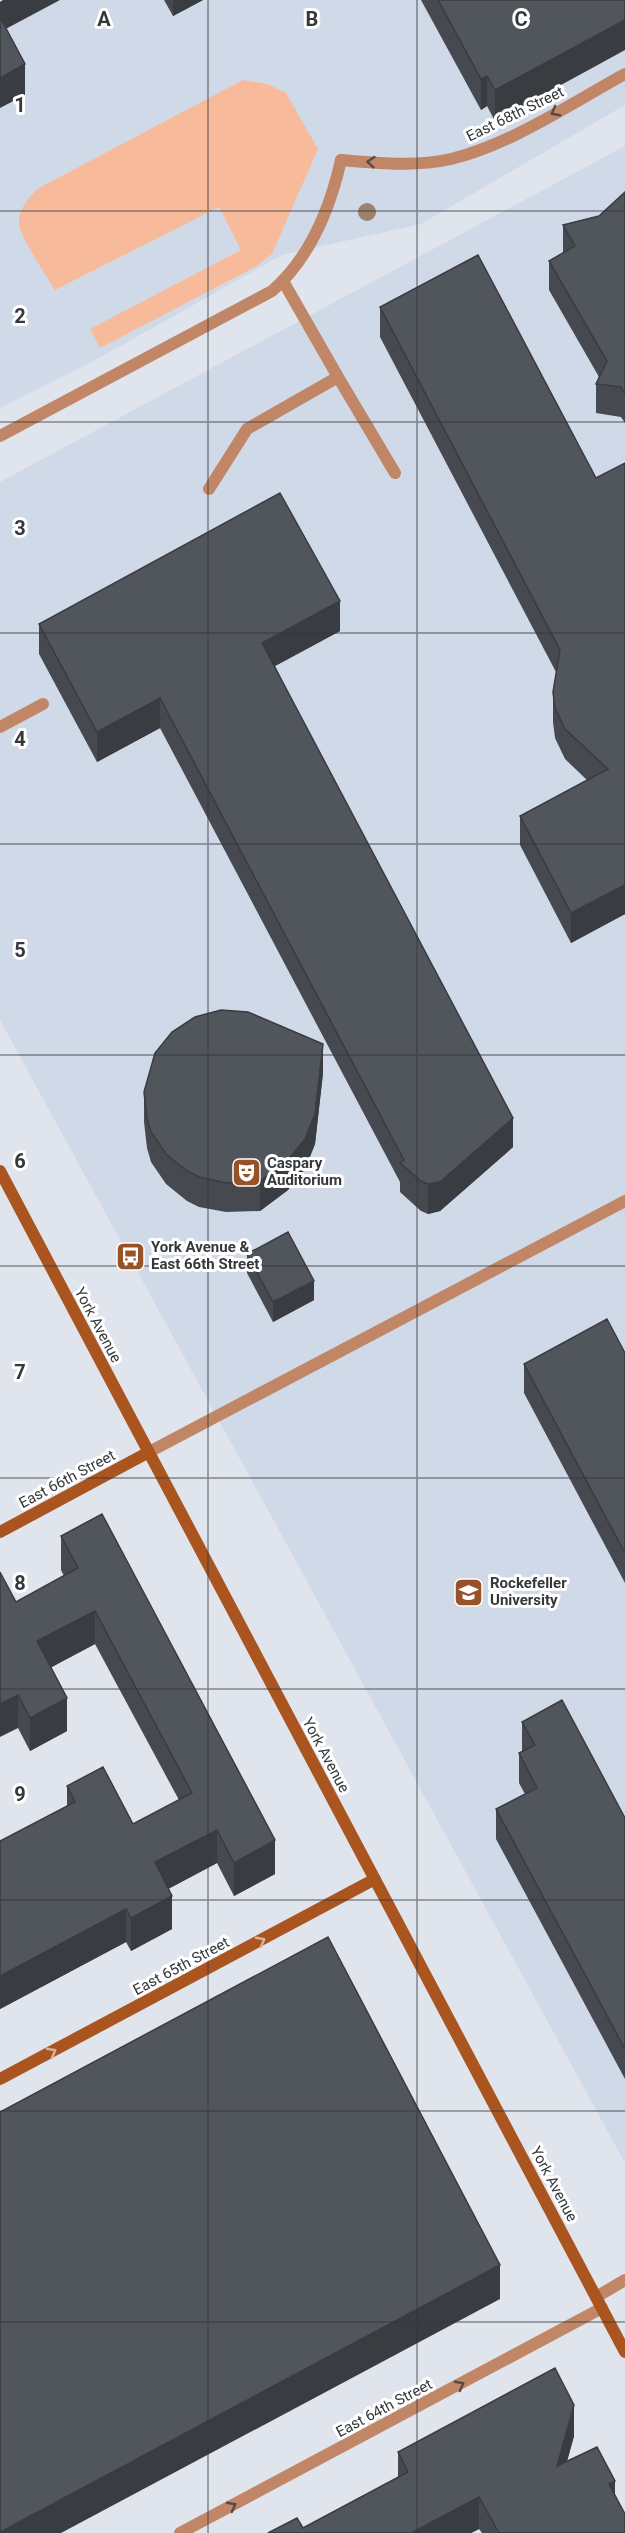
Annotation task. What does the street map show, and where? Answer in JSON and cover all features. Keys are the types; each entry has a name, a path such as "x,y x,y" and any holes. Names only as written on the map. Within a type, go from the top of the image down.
{"main road":[{"name":"York Avenue","path":"0,1171 625,2352"},
{"name":"East 66th Street","path":"0,1532 149,1452"},
{"name":"East 65th Street","path":"0,2079 375,1880"}],"street":[{"name":"East 68th Street","path":"283,281 321,225 341,159 398,164 450,159 471,153 514,134 625,74"},
{"path":"0,436 272,291 283,281 395,473"},
{"path":"210,489 247,429 338,377"},
{"path":"0,727 43,704"},
{"path":"149,1452 625,1201"},
{"name":"East 64th Street","path":"180,2533 599,2302 625,2280"}],"shaded area":[{"path":"0,0 625,0 625,105 421,224 282,255 90,363 0,408"},
{"path":"243,80 267,84 286,93 318,149 272,254 255,267 100,348 90,329 241,250 219,207 55,290 24,238 19,224 22,208 39,188"},
{"name":"Rockefeller University","path":"625,146 625,2163 0,1020 0,482"}],"building":[{"path":"438,0 625,0 625,20 495,90 487,76 481,79"},
{"path":"0,17 25,64 0,78"},
{"path":"625,192 625,394 621,387 596,384 607,361 549,261 575,246 563,225 599,216"},
{"path":"478,255 596,478 625,463 625,885 571,913 520,816 608,769 565,729 555,708 553,692 560,650 380,307"},
{"path":"280,493 340,601 262,643 513,1118 440,1182 428,1184 421,1181 400,1163 404,1160 160,698 97,732 39,624"},
{"path":"221,1010 248,1012 323,1044 315,1114 305,1139 288,1160 260,1181 226,1183 199,1177 187,1171 166,1154 151,1132 147,1119 144,1092 155,1053 172,1032 195,1017"},
{"path":"288,1232 314,1281 273,1302 247,1254"},
{"path":"607,1319 625,1353 625,1553 524,1364"},
{"path":"102,1514 275,1840 234,1863 217,1830 155,1862 172,1896 131,1918 126,1909 0,1976 0,1841 75,1802 67,1786 103,1767 133,1824 192,1793 95,1611 37,1641 67,1698 30,1718 18,1695 0,1704 0,1572 16,1602 78,1568 61,1536"},
{"path":"562,1700 625,1818 625,2049 496,1809 537,1788 519,1753 535,1745 522,1722"},
{"path":"328,1937 500,2265 0,2532 0,2112"},
{"path":"555,2368 574,2405 557,2466 597,2447 615,2481 609,2484 625,2514 625,2533 499,2533 479,2497 413,2533 268,2533 297,2518 303,2528 408,2472 398,2452"}],"place":[{"name":"Caspary Auditorium","path":"246,1172"},
{"name":"York Avenue & East 66th Street","path":"130,1256"},
{"name":"Rockefeller University","path":"469,1592"}]}
